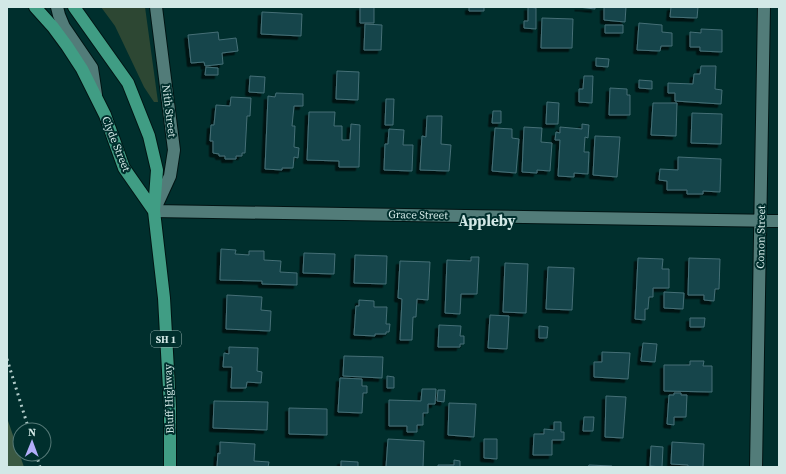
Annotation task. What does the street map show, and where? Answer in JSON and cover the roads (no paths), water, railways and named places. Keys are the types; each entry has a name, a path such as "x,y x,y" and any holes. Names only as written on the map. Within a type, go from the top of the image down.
{"highway":[{"name":"Clyde Street","path":"35,7 53,27 82,69 105,115 124,168 154,211"},
{"name":"SH 1","path":"74,7 128,83 148,136 157,170 154,211"},
{"name":"Bluff Highway","path":"154,211 164,298 170,407 170,467"}],"street":[{"path":"57,7 58,16 64,27 92,68 96,97"},
{"name":"Nith Street","path":"154,211 170,176 174,150 156,7"},
{"name":"Conon Street","path":"756,467 764,7"},
{"name":"Grace Street","path":"154,211 779,221"}],"railway":[{"path":"7,359 27,422"},
{"path":"38,462 40,467"}],"district":[{"name":"Appleby","path":"487,220"}]}
